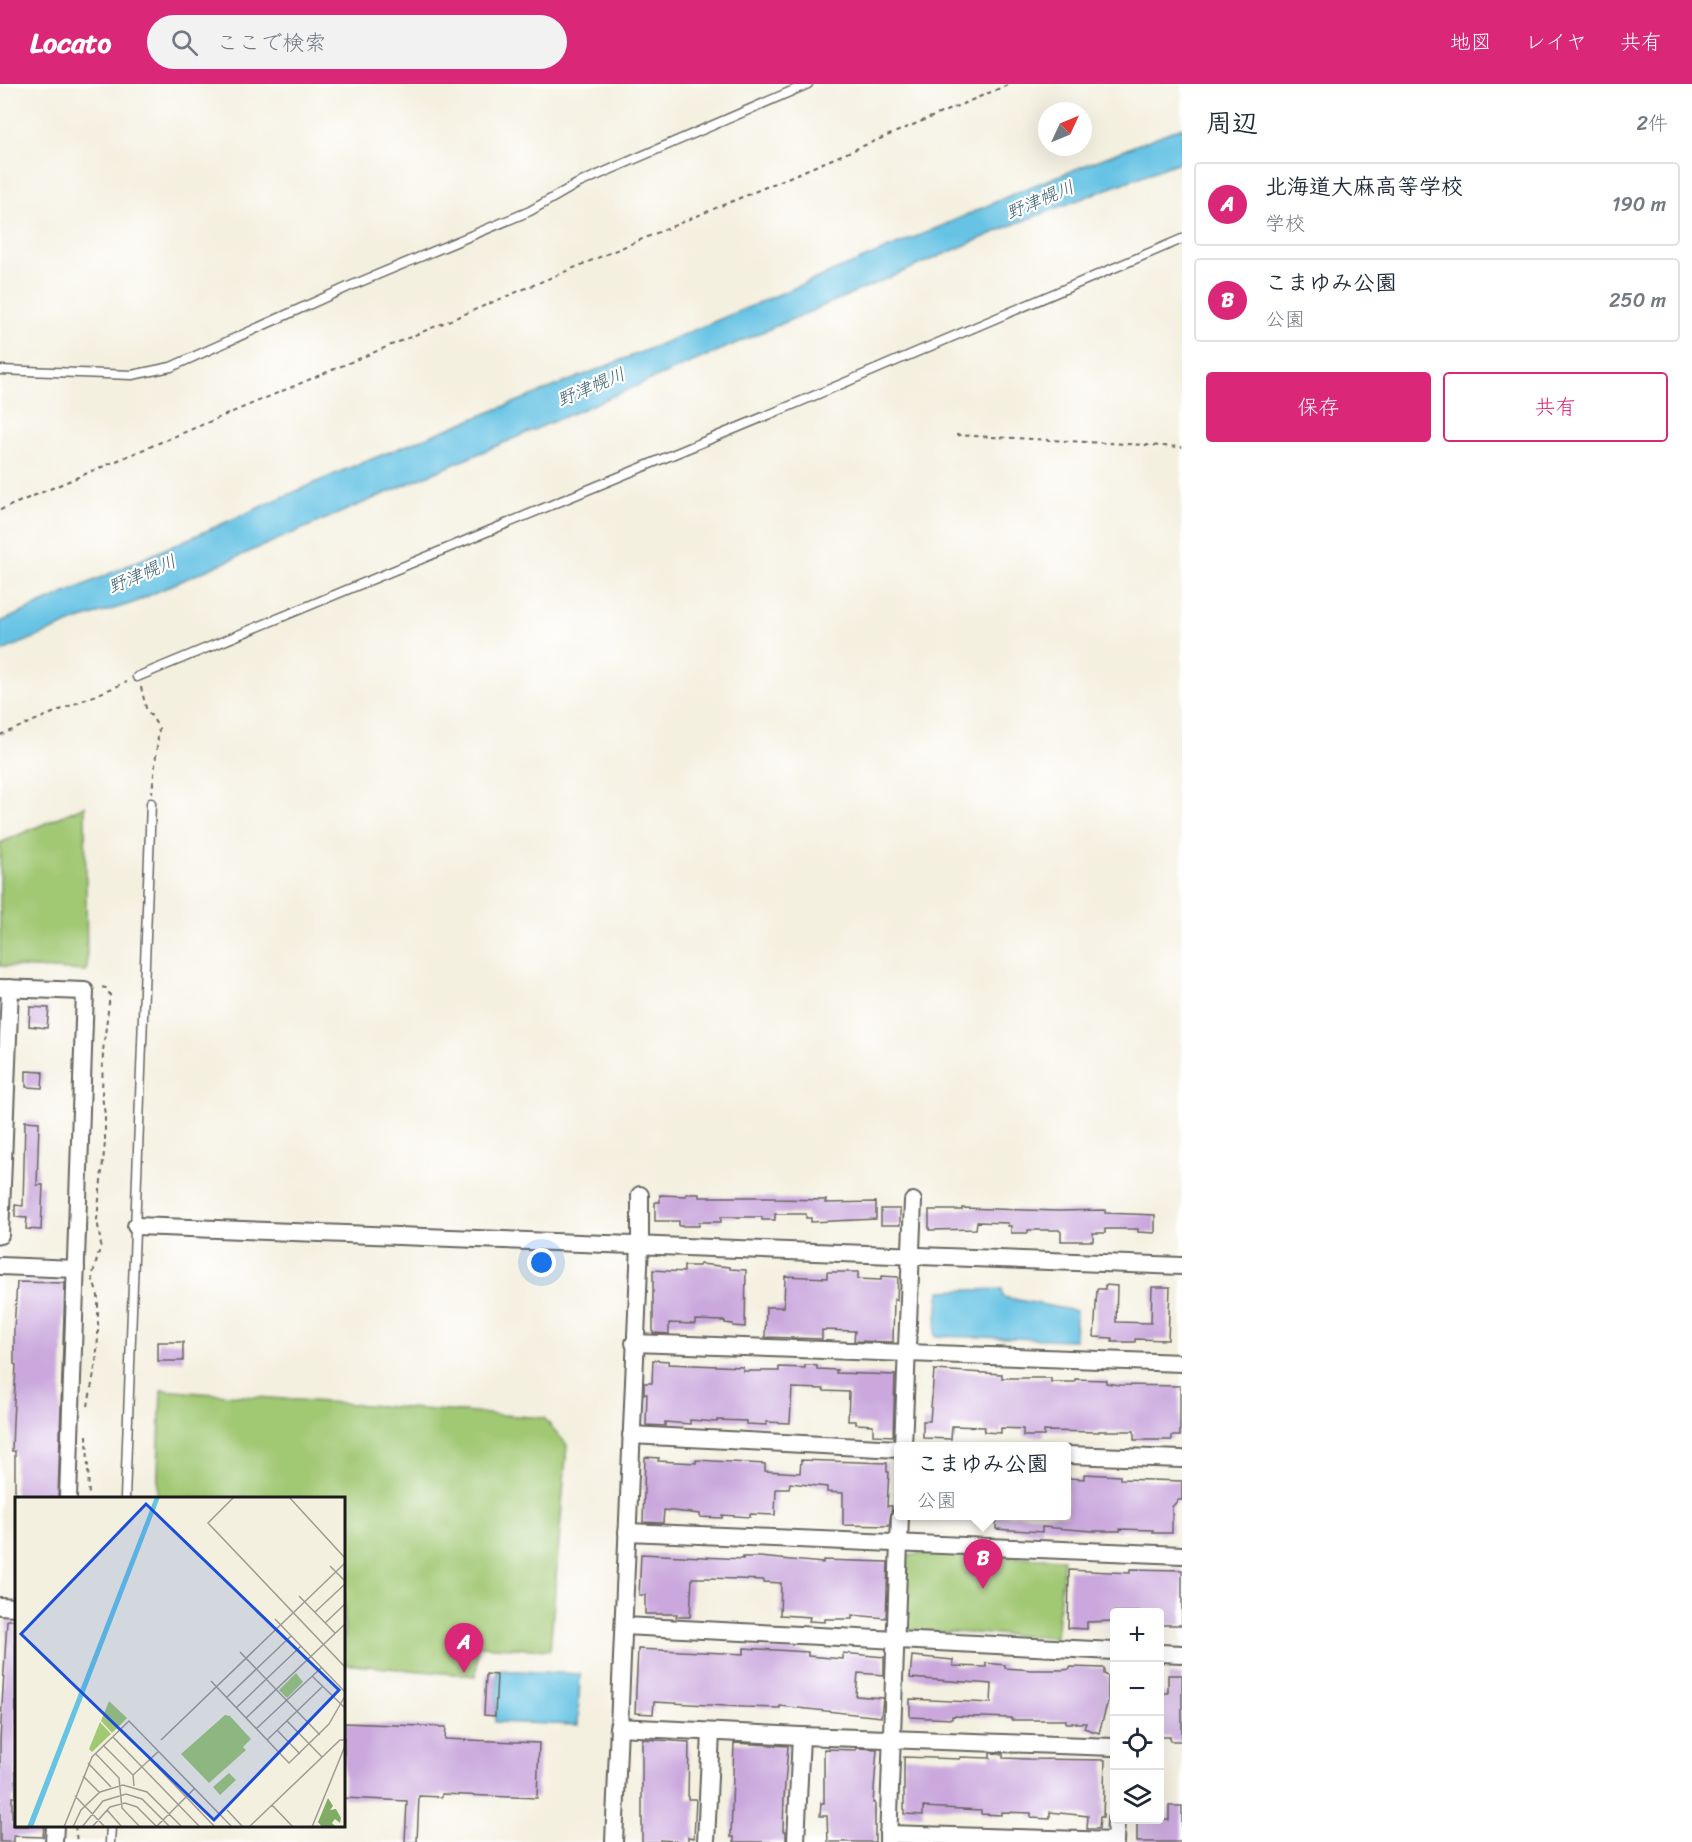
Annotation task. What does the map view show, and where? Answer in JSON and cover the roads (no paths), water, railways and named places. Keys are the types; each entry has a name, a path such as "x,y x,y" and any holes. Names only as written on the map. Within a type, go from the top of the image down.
{"street":[{"path":"0,1235 5,988 85,991 68,1497"},
{"path":"614,1842 640,1244 640,1195"},
{"path":"901,1442 913,1201"},
{"path":"136,1226 1182,1266"},
{"path":"0,1266 76,1269"},
{"path":"634,1343 1182,1363"},
{"path":"631,1435 894,1448"},
{"path":"1071,1455 1182,1460"},
{"path":"900,1520 888,1838 1115,1842 1116,1824"},
{"path":"627,1532 1182,1555"},
{"path":"0,1606 15,1607"},
{"path":"624,1626 1110,1651"},
{"path":"1164,1653 1182,1654"},
{"path":"618,1727 1110,1747"},
{"path":"706,1842 711,1732"},
{"path":"796,1842 801,1736"},
{"path":"54,1842 55,1827"}],"lane":[{"path":"0,370 132,375 171,367 348,287 530,212 577,184 808,84"},
{"path":"137,677 797,403 1182,239"},
{"path":"124,1497 151,803"},
{"path":"110,1842 111,1827"}],"water":[{"name":"野津幌川","path":"1182,127 1182,161 1017,223 133,603 78,620 0,652 0,622 344,470 644,351 1020,191"},
{"path":"1002,1289 1003,1297 1076,1311 1075,1340 935,1336 940,1291"},
{"path":"497,1670 580,1674 578,1725 495,1722"}],"place":[{"name":"こまゆみ公園","path":"983,1589"},
{"name":"北海道大麻高等学校","path":"464,1673"}]}
